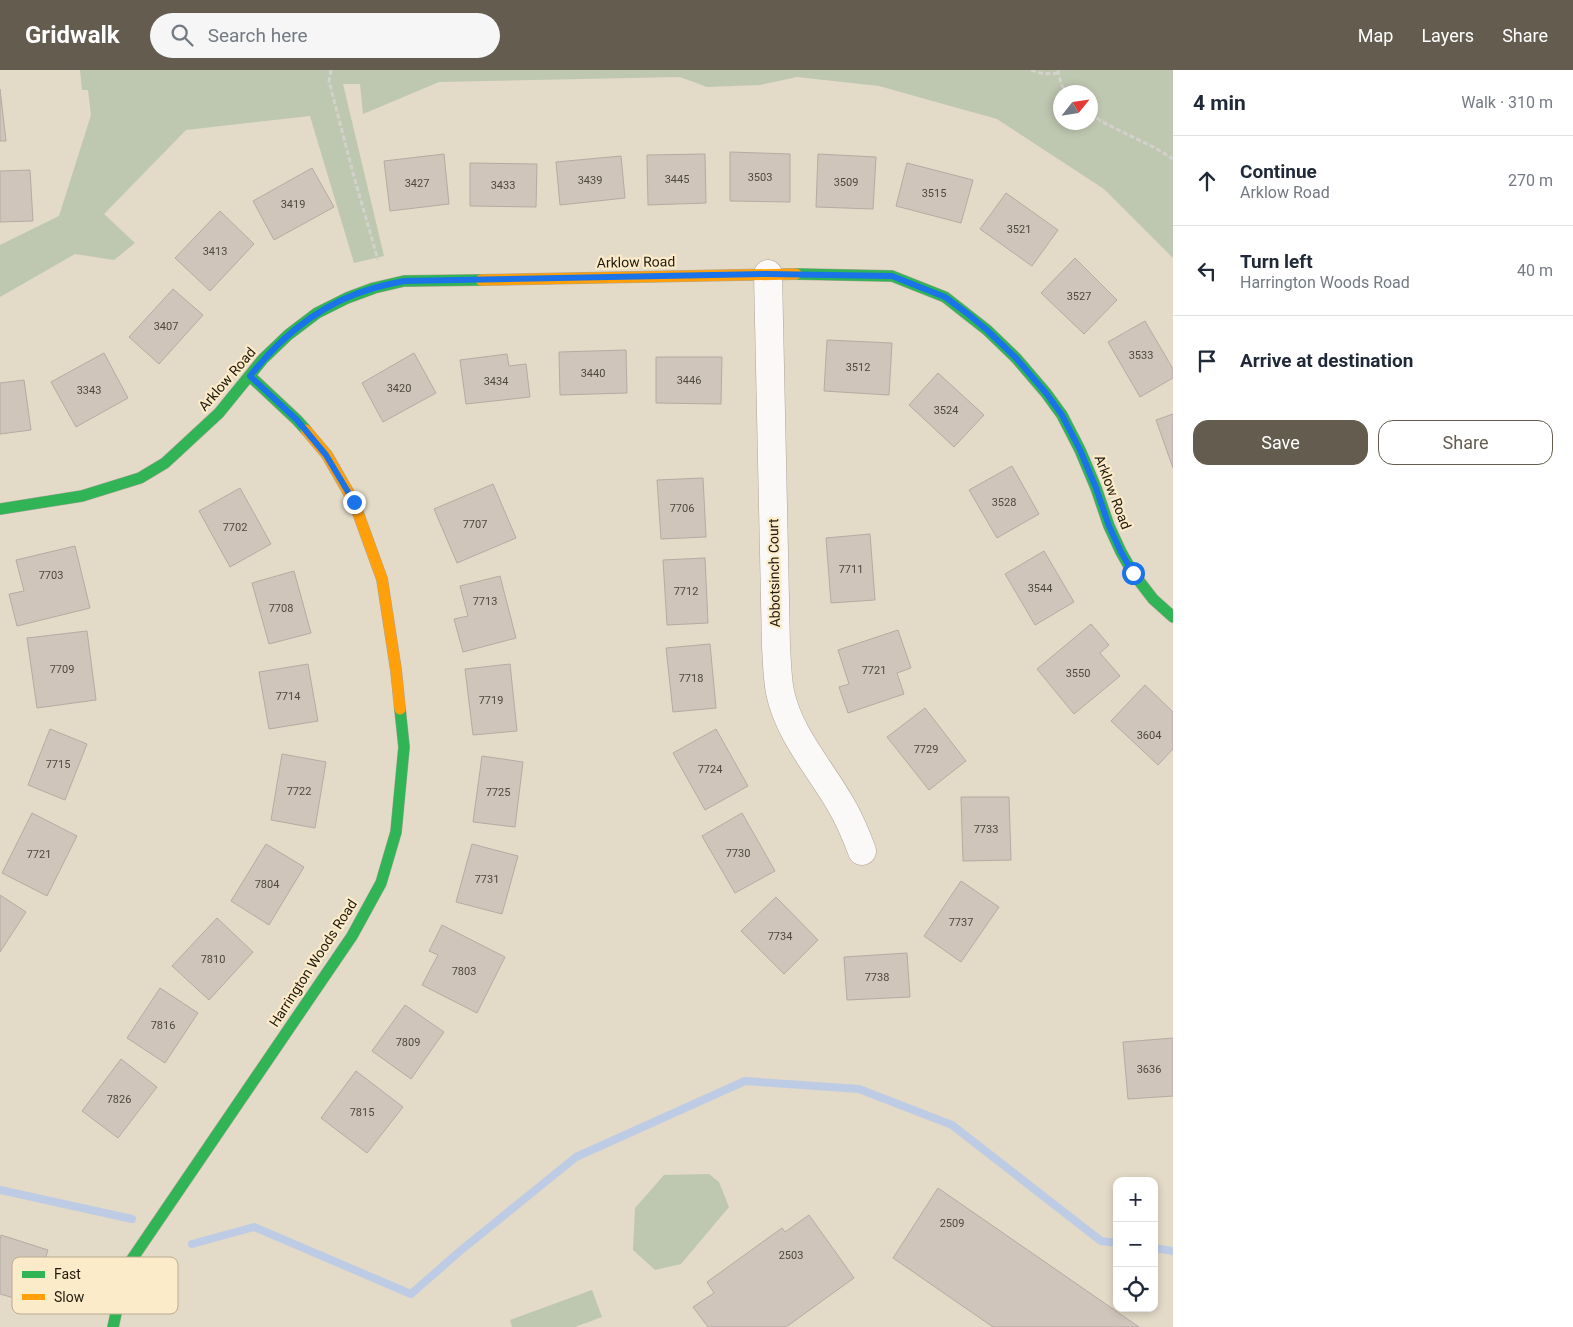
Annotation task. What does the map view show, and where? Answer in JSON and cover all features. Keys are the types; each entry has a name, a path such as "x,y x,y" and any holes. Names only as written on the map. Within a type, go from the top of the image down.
{"street":[{"name":"Arklow Road","path":"0,509 82,496 140,478 165,463 192,440 219,413 263,359 288,335 317,313 347,298 374,288 404,281 768,274 892,276 945,297 968,314 1016,358 1046,393 1062,415 1086,465 1121,552 1133,573 1153,599 1173,617"},
{"name":"Abbotsinch Court","path":"768,274 776,646 780,692 800,742 842,806 862,850"},
{"name":"Harrington Woods Road","path":"133,1257 352,936 381,883 396,832 404,747 396,670 382,579 354,502 326,455 297,420 250,376"},
{"name":"Harrington Woods Road","path":"113,1327 116,1314"}],"path":[{"path":"331,70 329,80 379,265"},
{"path":"1030,70 1045,74 1058,72 1062,85"},
{"path":"1098,119 1173,159"}],"green space":[{"path":"80,70 1173,70 1173,258 1104,189 997,119 879,86 797,77 760,85 707,87 680,77 439,82 363,114 360,84 343,84 384,256 354,263 310,116 186,130 104,214 135,243 114,260 75,254 0,297 0,245 59,216 91,115 88,90 82,90"},
{"path":"709,1174 719,1182 729,1207 681,1264 655,1270 633,1250 635,1208 664,1175"},
{"path":"592,1290 602,1317 575,1327 512,1327 510,1320"}],"building":[{"path":"0,89 6,141 0,141"},
{"path":"730,152 790,154 790,202 730,201"},
{"path":"444,154 449,204 390,211 384,161"},
{"path":"705,154 706,203 648,205 647,155"},
{"path":"818,154 876,157 873,209 816,207"},
{"path":"621,156 625,198 560,205 556,162"},
{"path":"470,163 537,164 536,207 470,206"},
{"path":"907,163 973,180 961,223 896,206"},
{"path":"312,168 334,207 274,240 253,201"},
{"path":"30,170 33,221 0,222 0,171"},
{"path":"1006,193 1058,230 1032,266 980,229"},
{"path":"220,211 254,244 210,291 175,258"},
{"path":"1075,258 1117,300 1084,334 1041,293"},
{"path":"173,289 203,315 159,364 129,337"},
{"path":"1145,321 1173,369 1173,378 1140,397 1108,342"},
{"path":"827,340 892,343 889,395 824,391"},
{"path":"626,350 627,393 560,395 559,352"},
{"path":"104,353 128,398 76,427 51,382"},
{"path":"414,353 436,393 383,422 362,383"},
{"path":"507,354 509,366 526,364 530,397 466,404 460,360"},
{"path":"656,357 722,357 721,404 656,403"},
{"path":"938,373 984,415 954,447 909,405"},
{"path":"24,380 31,430 0,434 0,383"},
{"path":"1173,414 1173,468 1156,420"},
{"path":"1012,466 1039,514 997,538 969,490"},
{"path":"703,478 706,537 661,539 657,480"},
{"path":"493,484 516,538 457,563 434,509"},
{"path":"240,488 271,544 230,567 199,511"},
{"path":"870,534 875,600 831,603 826,538"},
{"path":"75,546 90,608 17,626 9,594 24,591 16,560"},
{"path":"1044,551 1074,602 1035,625 1005,574"},
{"path":"705,558 708,623 667,625 663,560"},
{"path":"294,571 311,633 269,644 252,583"},
{"path":"500,576 516,638 463,652 454,619 468,616 460,586"},
{"path":"1091,624 1109,645 1100,653 1120,676 1074,714 1037,669"},
{"path":"898,630 911,668 897,673 904,694 848,713 839,687 849,684 838,650"},
{"path":"87,631 96,700 37,708 27,638"},
{"path":"710,644 716,708 673,712 666,648"},
{"path":"308,664 318,721 269,729 259,672"},
{"path":"510,664 517,731 473,735 465,669"},
{"path":"1145,685 1173,712 1173,749 1158,765 1111,721"},
{"path":"925,708 966,761 929,790 887,737"},
{"path":"50,729 87,744 65,800 28,785"},
{"path":"716,729 748,786 705,810 673,753"},
{"path":"282,754 326,762 315,828 271,820"},
{"path":"482,756 523,762 515,827 473,822"},
{"path":"961,797 1009,797 1011,860 963,861"},
{"path":"32,813 77,836 47,896 2,873"},
{"path":"742,813 775,871 735,893 702,836"},
{"path":"266,844 304,867 269,925 231,901"},
{"path":"472,844 518,856 502,914 456,902"},
{"path":"961,881 999,907 961,962 924,936"},
{"path":"0,895 26,912 0,952"},
{"path":"776,897 818,940 784,974 741,931"},
{"path":"217,918 253,952 209,1000 172,966"},
{"path":"442,925 505,957 477,1013 422,985 438,955 429,951"},
{"path":"907,953 910,997 847,1000 844,957"},
{"path":"160,988 198,1013 165,1063 127,1038"},
{"path":"405,1005 444,1032 411,1079 372,1051"},
{"path":"1173,1038 1173,1096 1128,1099 1123,1042"},
{"path":"121,1059 157,1087 118,1138 82,1111"},
{"path":"356,1071 403,1107 367,1153 321,1118"},
{"path":"938,1188 1113,1309 1113,1312 1117,1312 1139,1327 993,1327 893,1258"},
{"path":"809,1215 854,1278 786,1327 708,1327 693,1307 714,1293 707,1282 782,1228 785,1232"},
{"path":"1,1235 48,1250 46,1257 12,1257 12,1297 0,1294"}],"waterway":[{"path":"192,1244 254,1227 411,1294 460,1251 576,1157 745,1081 859,1089 952,1125 1101,1241 1113,1242"},
{"path":"0,1190 132,1219"},
{"path":"1158,1249 1173,1251"}],"traffic: fast":[{"path":"796,274 892,276 945,297 987,330 1016,358 1062,415 1080,450 1121,552 1133,573 1153,599 1173,617"},
{"path":"0,509 82,496 140,478 165,463 219,413 263,359 288,335 317,313 347,298 374,288 404,281 481,280"},
{"path":"250,376 306,430"},
{"path":"133,1257 352,936 381,883 396,832 404,747 400,709"},
{"path":"113,1327 116,1314"}],"traffic: slow":[{"path":"481,280 796,274"},
{"path":"306,430 327,455 354,502 382,579 400,709"}],"route":[{"path":"354,502 326,455 297,420 250,376 263,359 288,335 317,313 347,298 374,288 404,281 768,274 892,276 945,297 968,314 1016,358 1046,393 1062,415 1080,450 1109,526 1133,573"}]}
